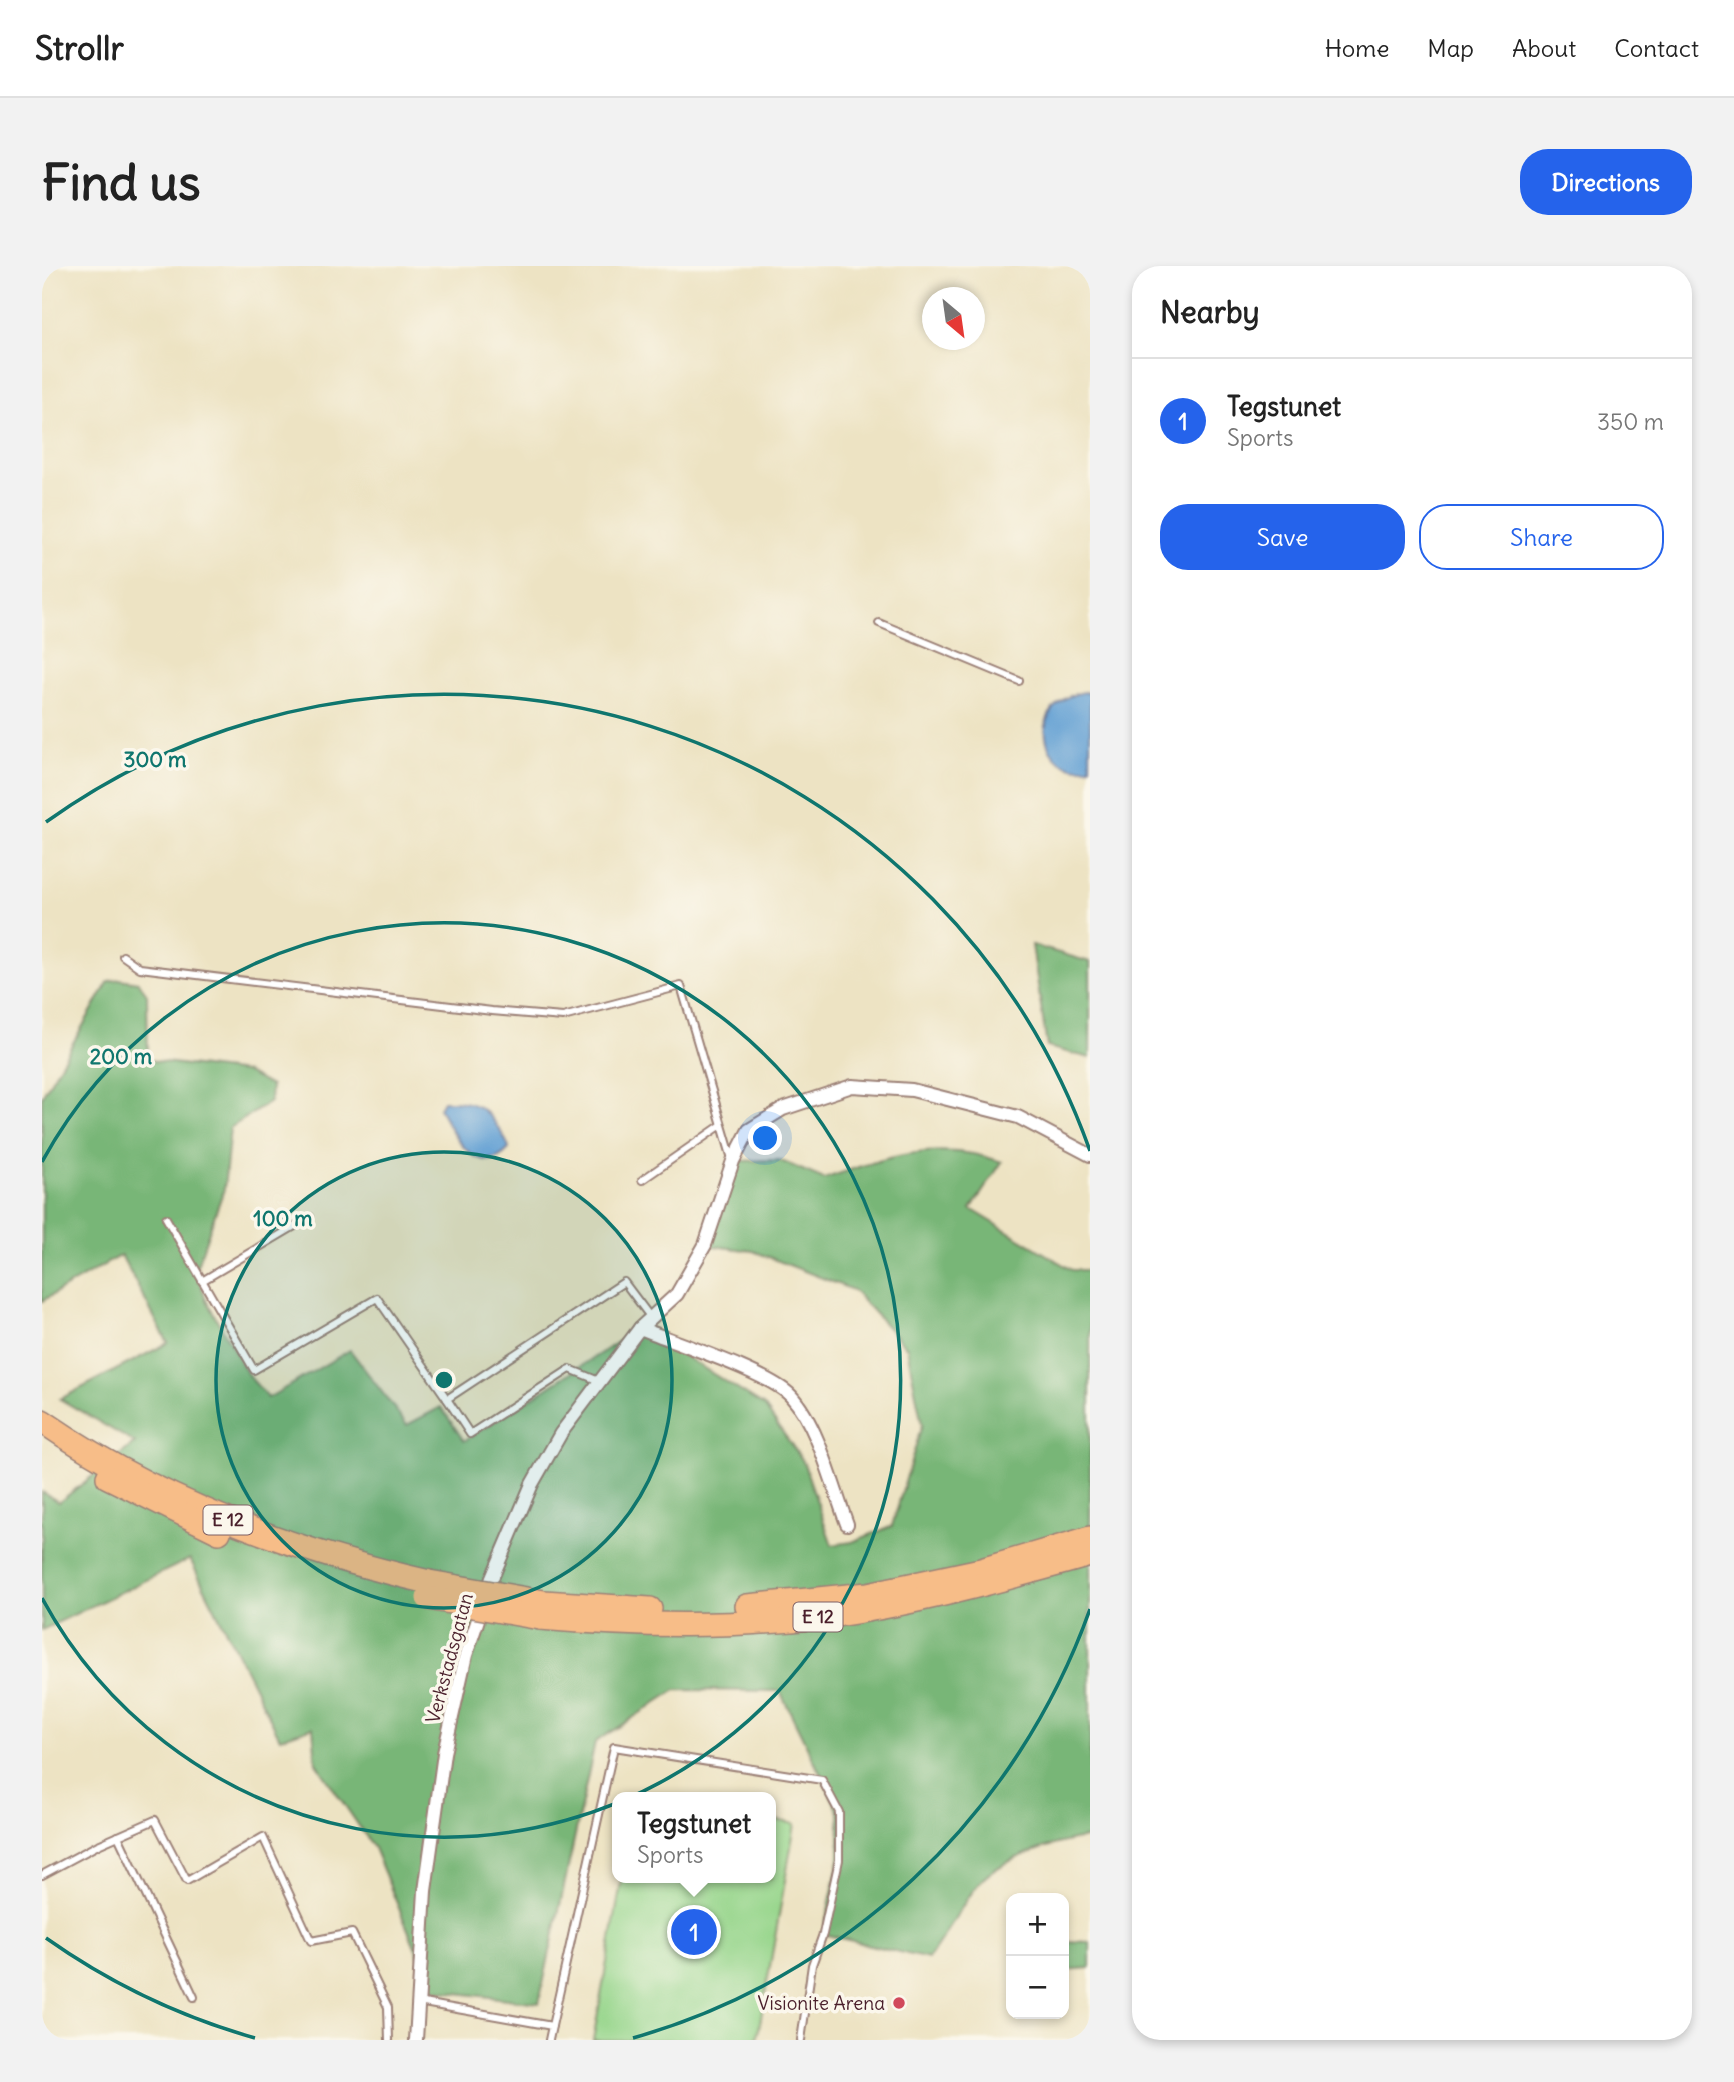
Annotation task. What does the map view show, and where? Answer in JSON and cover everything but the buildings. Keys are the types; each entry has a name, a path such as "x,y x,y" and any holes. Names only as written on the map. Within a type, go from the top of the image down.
{"highway":[{"name":"E 12","path":"42,1421 142,1478 230,1521 428,1590"},
{"name":"E 12","path":"42,1439 138,1494 268,1552 358,1581 428,1590 615,1625 710,1624 820,1617 983,1585 1090,1555"},
{"name":"E 12","path":"542,1610 708,1610 868,1594 981,1570 1090,1538"}],"street":[{"name":"Verkstadsgatan","path":"416,2040 416,2002 425,1891 442,1767 466,1656 492,1578 532,1484 561,1433 640,1328 677,1294 705,1245 733,1161 749,1129 783,1109 852,1086 912,1090 1018,1117 1090,1155"},
{"path":"640,1328 768,1380 791,1395 804,1414 847,1524"}],"lane":[{"path":"879,622 1018,681"},
{"path":"123,956 140,968 492,1011 563,1017 681,986 720,1126 733,1161"},
{"path":"642,1180 720,1126"},
{"path":"202,1281 310,1217"},
{"path":"166,1218 254,1370 377,1298 470,1434 570,1369 599,1381"},
{"path":"447,1399 624,1282 651,1318"},
{"path":"549,2040 614,1747 822,1780 839,1812 839,1860 812,1965 800,2040"},
{"path":"42,1875 155,1820 187,1881 262,1837 311,1941 352,1933 388,2007 389,2040"},
{"path":"118,1836 194,1997"},
{"path":"416,2002 552,2026"}],"green space":[{"path":"1032,945 1090,962 1090,1058 1047,1047"},
{"path":"120,979 138,982 147,994 148,1060 245,1072 271,1086 270,1102 230,1128 224,1189 196,1268 206,1300 248,1375 268,1398 350,1350 407,1425 441,1407 464,1441 640,1328 764,1406 803,1461 832,1545 852,1542 892,1526 922,1425 907,1348 853,1290 753,1251 705,1245 733,1161 779,1160 824,1179 890,1158 934,1151 979,1155 1002,1162 971,1209 1072,1270 1090,1270 1090,1837 1032,1852 990,1873 973,1890 928,1959 823,1934 839,1860 839,1812 780,1691 676,1690 595,1742 539,2003 433,1990 374,1848 316,1763 313,1727 280,1738 190,1559 42,1630 42,1492 59,1502 135,1443 60,1399 168,1343 121,1255 42,1301 42,1096 109,981"},
{"path":"776,1820 795,1824 757,2040 593,2040 621,1883 776,1883"},
{"path":"1069,1941 1090,1942 1090,1968 1069,1970"}],"water":[{"path":"1085,692 1090,694 1090,767 1073,767 1060,761 1050,750 1046,737 1047,722 1053,709 1066,698"},
{"path":"443,1101 469,1103 482,1109 494,1121 509,1149 497,1158 486,1160 466,1150 450,1129 439,1108"}],"place":[{"name":"Tegstunet","path":"694,1932"},
{"name":"Visionite Arena","path":"899,2003"}]}
